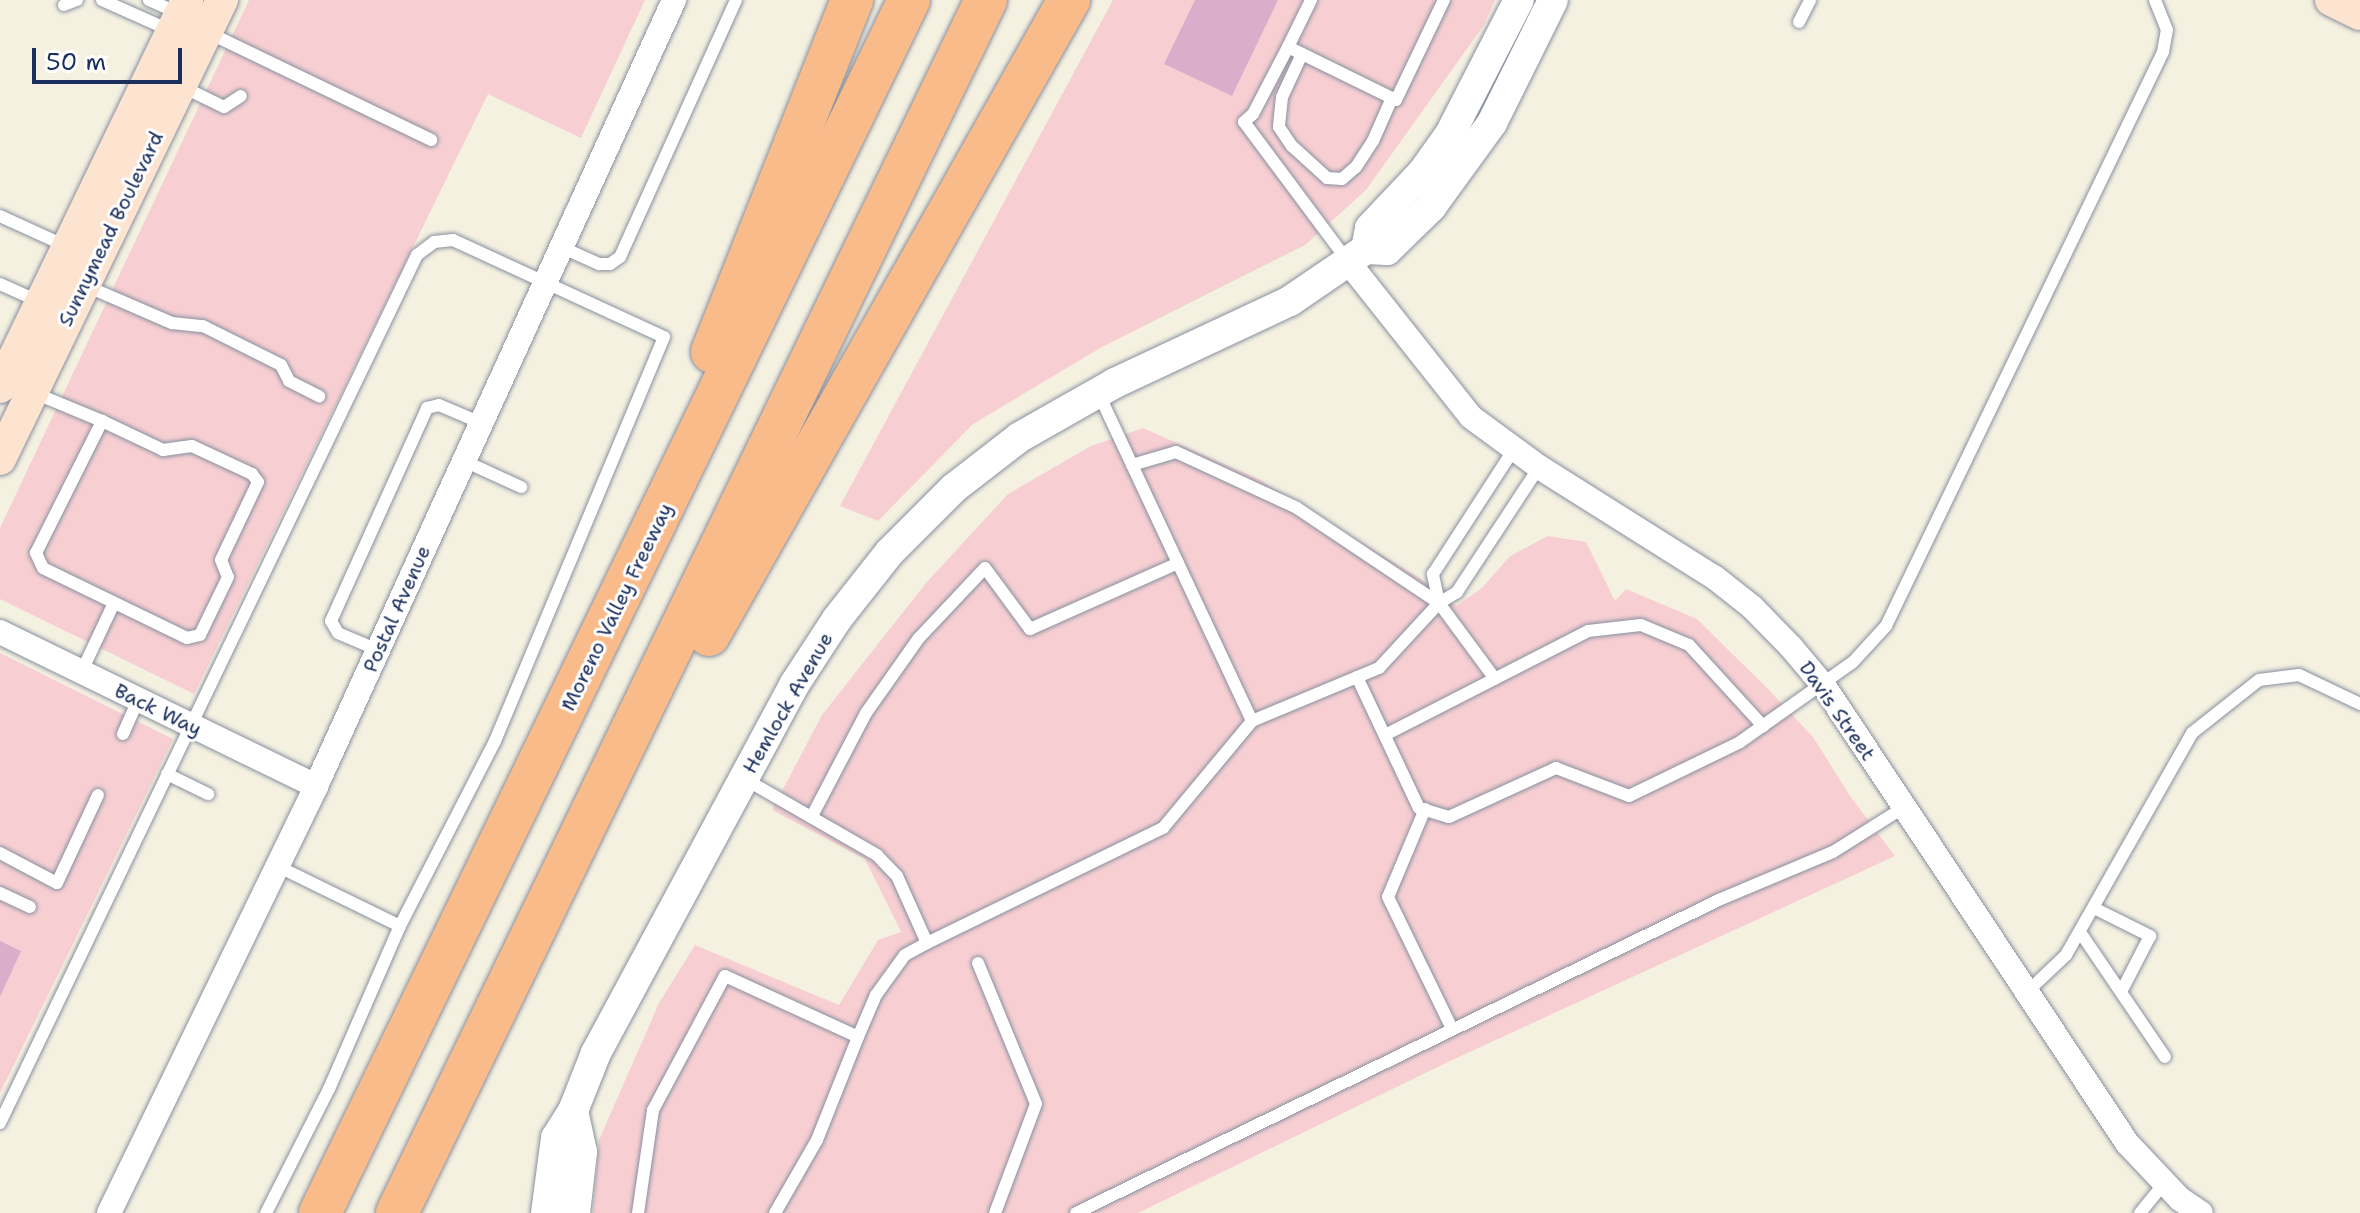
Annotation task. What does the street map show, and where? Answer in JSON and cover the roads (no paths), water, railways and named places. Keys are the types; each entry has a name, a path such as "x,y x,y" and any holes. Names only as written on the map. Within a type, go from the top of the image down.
{"highway":[{"path":"436,977 626,538 714,346 852,0"},
{"name":"Moreno Valley Freeway","path":"320,1213 909,0"},
{"path":"397,1213 986,0"},
{"path":"498,1008 1069,0"}],"main road":[{"name":"Sunnymead Boulevard","path":"0,459 12,386 181,86 222,0"},
{"name":"Sunnymead Boulevard","path":"83,264 180,15"}],"street":[{"name":"Postal Avenue","path":"109,1213 316,786 674,0"},
{"path":"1357,256 1370,228 1423,172 1450,134 1519,0"},
{"name":"Hemlock Avenue","path":"546,1213 556,1138 573,1111 596,1053 794,685 837,619 890,552 954,488 1020,437 1098,392 1290,301 1357,256 1387,250 1431,207 1492,123 1553,0"},
{"name":"Davis Street","path":"1357,256 1471,417 1539,467 1714,577 1752,607 1824,686 2127,1143 2164,1183 2201,1213"},
{"name":"Back Way","path":"0,632 316,786"},
{"path":"573,1111 582,1152 575,1213"}],"lane":[{"path":"102,0 180,15"},
{"path":"149,0 180,15"},
{"path":"561,247 599,264 610,264 620,257 736,0"},
{"path":"1311,0 1253,114 1244,122 1357,256"},
{"path":"1288,47 1396,100 1444,0"},
{"path":"1799,22 1810,0"},
{"path":"1357,677 1419,808 1449,817 1556,768 1629,796 1740,742 1824,686 1853,662 1886,626 2163,52 2167,30 2155,0"},
{"path":"207,32 431,140"},
{"path":"1302,54 1282,97 1279,127 1292,146 1327,178 1342,179 1356,167 1373,141 1392,98"},
{"path":"181,86 224,107 241,96"},
{"path":"0,216 83,264 172,323 203,326 281,365 289,381 319,396"},
{"path":"0,1123 417,255 434,242 453,240 664,337 495,741 400,926 329,1089 266,1213"},
{"path":"0,284 55,309"},
{"path":"12,386 102,421 163,450 192,446 252,474 258,482 221,560 228,577 200,635 187,638 43,568 36,553 102,421"},
{"path":"1098,392 1252,721"},
{"path":"378,650 338,633 331,621 427,408 439,405 481,423"},
{"path":"1439,603 1433,574 1514,449"},
{"path":"1132,465 1176,452 1297,508 1439,603 1495,679"},
{"path":"464,461 521,487"},
{"path":"775,1213 817,1140 876,995 905,955 1163,828 1223,752 1252,721 1379,668 1439,603 1457,592 1539,467"},
{"path":"812,816 866,713 919,638 985,568 1030,629 1178,563"},
{"path":"81,673 114,603"},
{"path":"1385,735 1588,631 1641,625 1689,645 1763,726"},
{"path":"2026,993 2066,955 2192,733 2259,680 2299,675 2360,704"},
{"path":"123,734 138,700"},
{"path":"167,774 208,794"},
{"path":"745,779 877,855 897,876 927,943"},
{"path":"0,853 57,883 98,795"},
{"path":"1076,1213 1721,899 1833,852 1903,808"},
{"path":"1425,809 1388,897 1452,1029"},
{"path":"277,866 400,926"},
{"path":"0,893 30,907"},
{"path":"2094,908 2150,936 2121,992"},
{"path":"2080,932 2165,1057"},
{"path":"978,963 1036,1104 995,1213"},
{"path":"638,1213 653,1110 725,976 858,1037"},
{"path":"2140,1213 2164,1183"}]}
